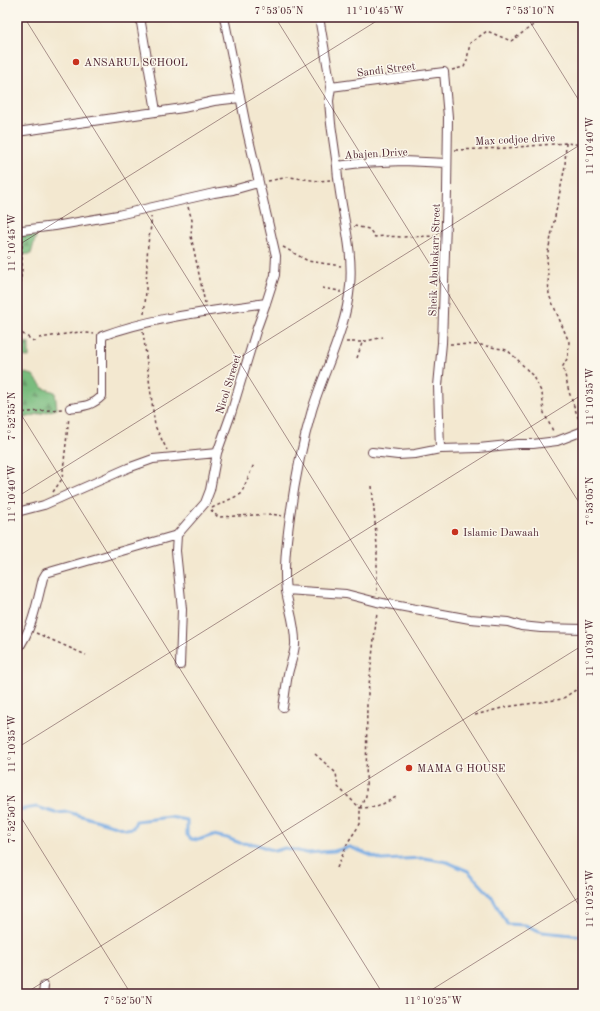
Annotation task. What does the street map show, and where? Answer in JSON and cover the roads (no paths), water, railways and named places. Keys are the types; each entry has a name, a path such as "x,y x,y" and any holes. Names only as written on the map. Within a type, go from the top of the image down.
{"street":[{"path":"140,17 156,111"},
{"name":"Nicol Streeet","path":"177,535 208,498 217,453 275,275 276,256 273,239 258,183 224,17"},
{"name":"Abajen Drive","path":"319,17 331,87 329,101 337,166 403,161 447,163"},
{"name":"Sandi Street","path":"331,87 444,72"},
{"name":"Sheik Abubakarr Street","path":"440,449 438,386 442,343 446,236 448,117 444,72"},
{"path":"17,132 183,108 214,101 240,98"},
{"path":"283,707 295,645 294,630 286,590 286,562 290,518 300,458 312,410 342,328 348,299 351,268 337,166"},
{"path":"22,230 55,226 151,208 258,183"},
{"path":"70,408 88,406 102,396 102,336 142,324 207,312 266,304"},
{"path":"372,452 398,455 415,454 440,449 533,444 558,441 583,430"},
{"path":"17,512 44,505 128,468 153,459 217,453"},
{"path":"17,650 23,642 28,630 43,578 46,573 177,535 176,551 182,609 180,665"},
{"path":"286,590 346,594 377,602 470,619 508,622 541,628 583,629"}],"waterway":[{"path":"17,810 37,807 56,813 68,812 126,829 133,828 136,821 170,817 187,820 187,835 191,839 198,840 213,835 240,843 255,844 275,851 285,848 307,853 334,851 350,847 382,860 424,858 447,862 468,871 492,897 507,924 525,925 542,932 583,936"}],"place":[{"name":"ANSARUL SCHOOL","path":"76,62"},
{"name":"Islamic Dawaah","path":"455,532"},
{"name":"MAMA G HOUSE","path":"409,768"}]}
